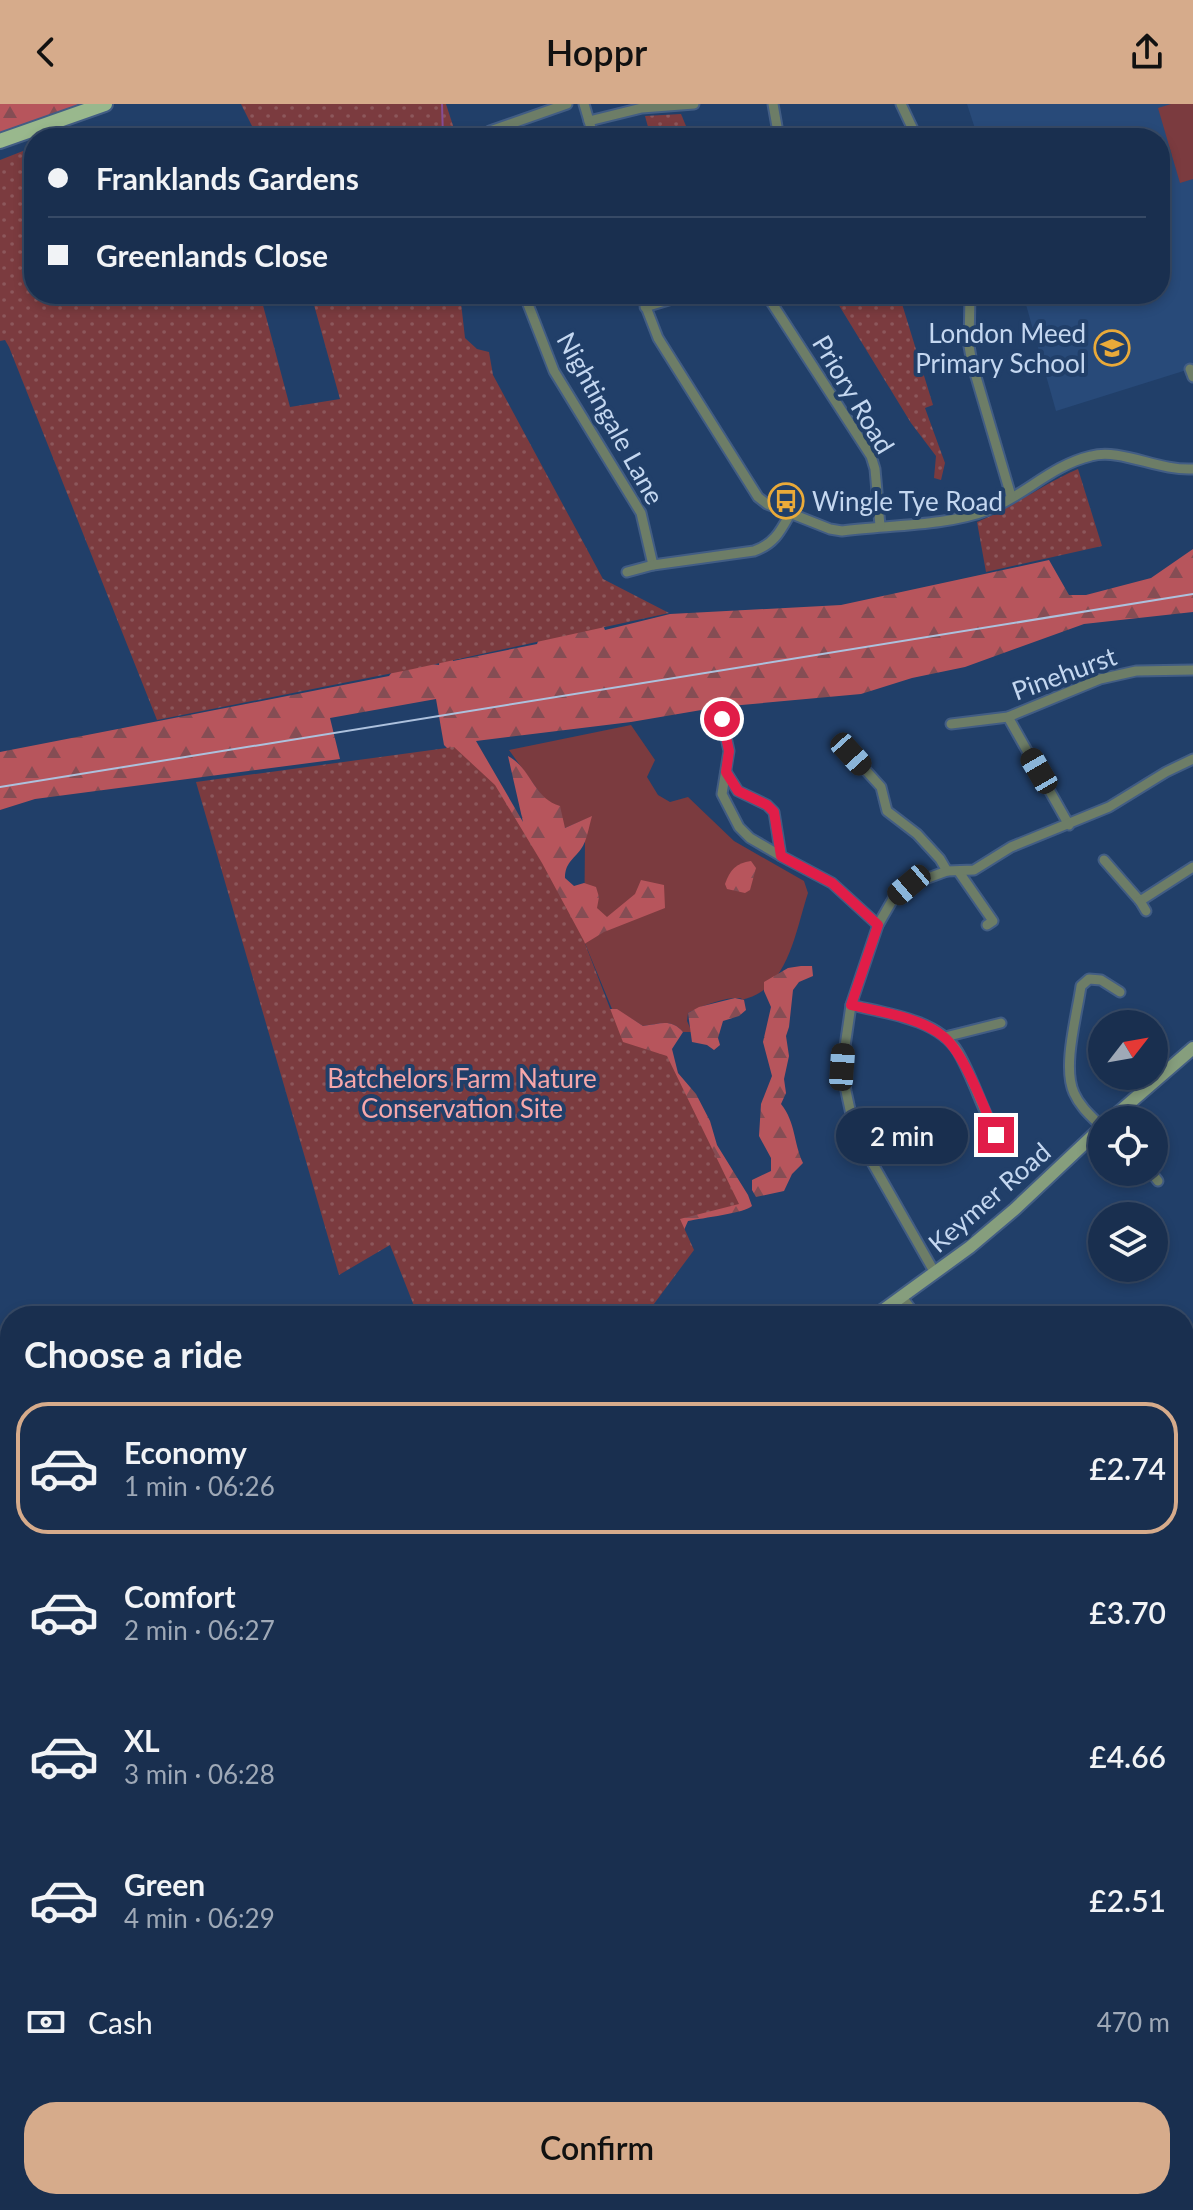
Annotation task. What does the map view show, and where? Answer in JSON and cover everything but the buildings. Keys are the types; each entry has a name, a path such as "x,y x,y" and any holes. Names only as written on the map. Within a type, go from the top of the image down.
{"main road":[{"path":"37,128 105,104"},
{"path":"0,141 24,133"}],"street":[{"path":"499,128 567,104"},
{"path":"584,104 591,128"},
{"path":"589,121 642,108 694,104"},
{"path":"773,104 777,128"},
{"path":"901,104 912,128"},
{"name":"Nightingale Lane","path":"528,304 554,371 641,513 653,565"},
{"path":"644,304 658,338 758,497 767,504 830,529 842,531 965,517 990,509 1040,478 1092,455 1115,455 1170,469 1193,469"},
{"path":"645,307 655,304"},
{"name":"Priory Road","path":"772,304 871,456 880,526"},
{"path":"970,304 972,363 1011,496"},
{"path":"627,572 653,565 754,551 767,546 778,536 790,514"},
{"name":"Pinehurst","path":"951,724 1008,717 1100,679 1136,671 1193,670"},
{"path":"1008,717 1069,825"},
{"path":"722,719 729,751 722,794 739,827 750,838 832,883 878,925"},
{"path":"851,754 881,787 887,811 917,834 947,871"},
{"path":"935,1273 865,1150 852,1119 842,1067 851,1005 878,925 893,899 909,885 947,871 974,870 1015,846 1109,807 1193,759"},
{"path":"726,772 738,791 767,805 774,812 781,856"},
{"path":"732,812 736,786"},
{"path":"1104,860 1146,911"},
{"path":"1140,901 1193,867"},
{"path":"959,872 993,921 987,925"},
{"path":"1088,1112 1072,1090 1069,1070 1081,986 1089,979 1101,980 1120,992"},
{"path":"851,1005 926,1026 945,1037 957,1050 1001,1143"},
{"path":"945,1037 1001,1023"},
{"path":"1126,1106 1193,1048"},
{"name":"Keymer Road","path":"889,1306 1015,1209 1088,1140"},
{"path":"902,1297 909,1306"}],"shaded area":[{"path":"967,104 1193,104 1193,368 1056,411 1026,304 1170,304 1170,128 975,128"}],"green space":[{"path":"0,104 80,104 0,133"},
{"path":"241,104 446,104 454,128 253,128"},
{"path":"1171,104 1193,104 1193,179 1180,183 1170,149 1170,128 1164,128 1158,108"},
{"path":"681,114 687,128 648,128 645,116"},
{"path":"23,151 24,154 24,304 263,304 290,407 340,399 314,304 461,304 465,338 477,349 489,352 493,375 603,579 669,613 413,669 157,720 9,347 5,340 0,341 0,160"},
{"path":"838,304 902,304 933,405 925,408 945,463 941,480 934,478 936,456 911,423"},
{"path":"1078,469 1102,546 986,572 977,522"},
{"path":"1193,549 1193,612 1084,624 965,667 912,678 861,694 719,707 631,722 476,741 523,822 508,756 522,768 544,797 560,806 565,828 592,816 585,842 568,865 565,878 574,886 584,883 596,887 599,897 597,908 607,917 635,894 641,880 664,885 665,908 604,932 581,946 444,745 436,699 330,718 340,759 35,799 0,810 0,752 389,676 401,660 439,665 441,645 448,635 453,661 537,644 548,615 591,597 605,630 670,614 841,605 1049,560 1069,595 1086,595 1151,578"},
{"path":"631,725 655,760 647,777 658,795 670,802 688,797 734,841 804,881 808,893 795,939 782,969 773,981 748,998 725,1000 688,1013 687,1021 692,1032 683,1032 670,1023 643,1026 612,1009 584,941 585,839 591,817 565,828 509,750"},
{"name":"Batchelors Farm Nature Conservation Site","path":"454,747 495,785 584,941 623,1042 667,1056 739,1204 680,1219 694,1250 652,1306 414,1306 390,1245 339,1275 196,782"},
{"path":"751,861 756,868 750,890 745,893 727,889 725,884 731,871 741,863"},
{"path":"812,966 813,976 799,982 793,990 786,1036 789,1056 784,1079 786,1093 781,1104 789,1118 803,1163 792,1174 784,1191 756,1197 752,1180 771,1171 771,1158 759,1136 761,1104 772,1076 763,1042 771,1007 764,991 764,982 788,968"},
{"path":"735,998 744,1000 746,1010 723,1021 718,1038 720,1045 714,1050 692,1042 688,1013"},
{"path":"601,1009 617,1009 643,1026 670,1023 683,1032 672,1049 678,1073 696,1094 710,1121 717,1145 752,1206 688,1221 677,1246"}],"waterway":[{"path":"442,104 443,128"}],"railway":[{"path":"0,787 1193,594"}],"place":[{"name":"London Meed Primary School","path":"1112,348"},
{"name":"Wingle Tye Road","path":"786,501"}],"route":[{"path":"722,719 729,751 726,772 738,791 767,805 774,812 781,856 832,883 878,925 851,1005 926,1026 945,1037 957,1050 996,1135"}]}
